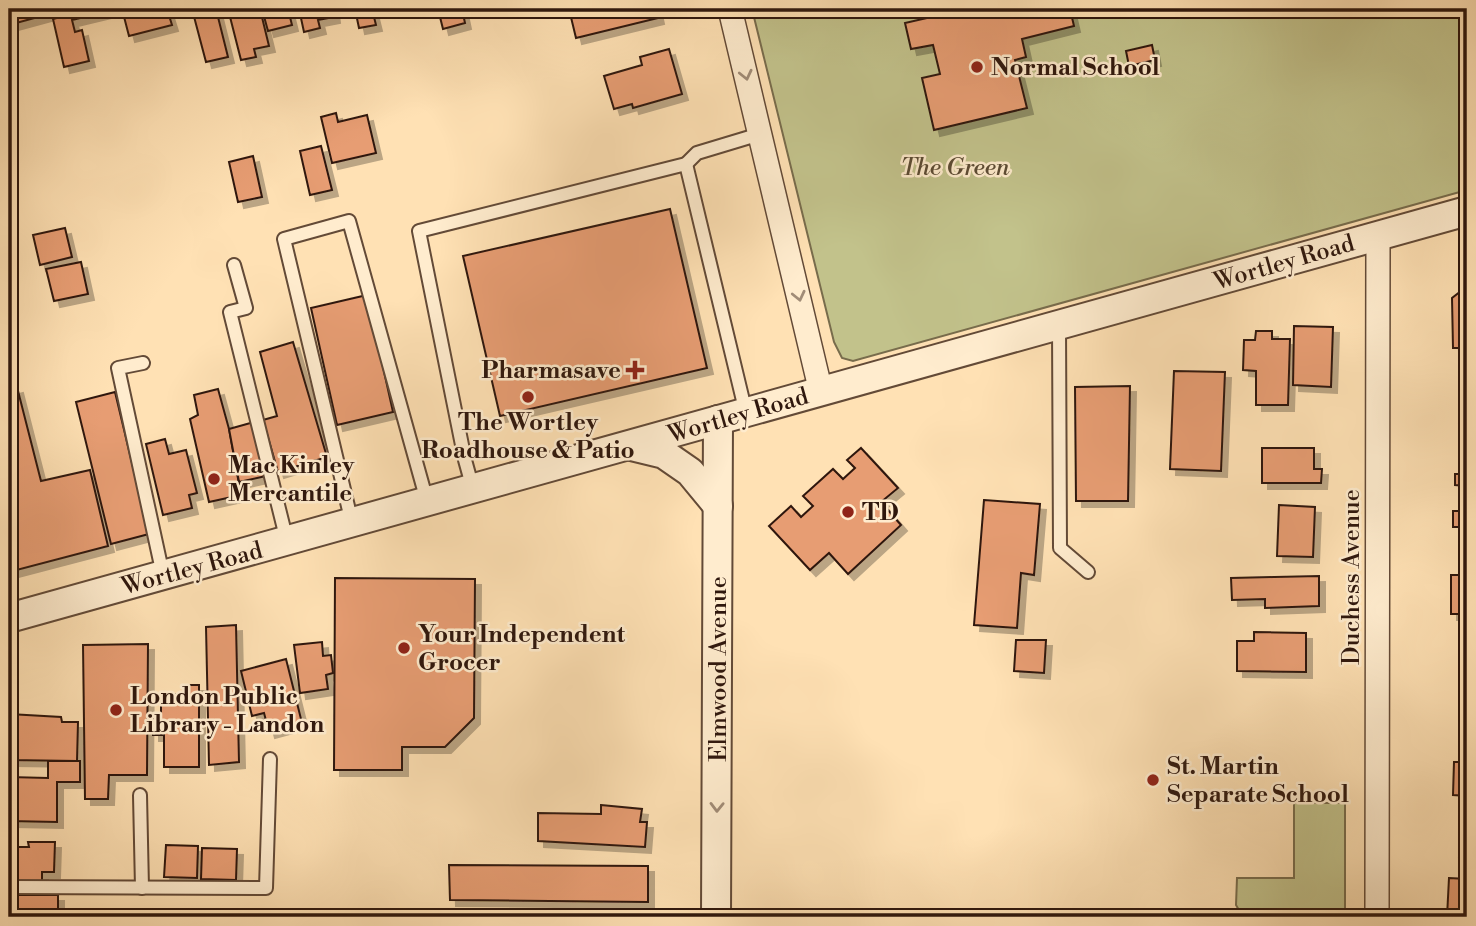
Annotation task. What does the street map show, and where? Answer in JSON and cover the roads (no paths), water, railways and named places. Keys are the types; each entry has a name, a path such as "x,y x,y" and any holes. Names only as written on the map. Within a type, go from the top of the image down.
{"street":[{"path":"730,9 821,392"},
{"name":"Wortley Road","path":"9,618 1467,211"},
{"name":"Duchess Avenue","path":"1377,917 1378,236"},
{"name":"Elmwood Avenue","path":"716,917 718,420"},
{"path":"628,445 664,454 690,472 718,506"}],"lane":[{"path":"473,489 419,231 686,164 697,153 760,134"},
{"path":"686,164 746,413"},
{"path":"352,523 284,239 349,221 427,502"},
{"path":"234,265 246,308 230,312 288,541"},
{"path":"1059,326 1060,548 1088,572"},
{"path":"143,363 118,368 163,575"},
{"path":"9,887 266,888 270,759"},
{"path":"140,795 142,888"}],"place":[{"name":"Normal School","path":"977,67"},
{"name":"Pharmasave","path":"635,370"},
{"name":"The Wortley Roadhouse & Patio","path":"528,397"},
{"name":"Mac Kinley Mercantile","path":"214,479"},
{"name":"TD","path":"848,512"},
{"name":"Your Independent Grocer","path":"404,648"},
{"name":"London Public Library - Landon","path":"116,710"},
{"name":"St. Martin Separate School","path":"1153,780"}],"park label":[{"name":"The Green","path":"955,167"}]}
